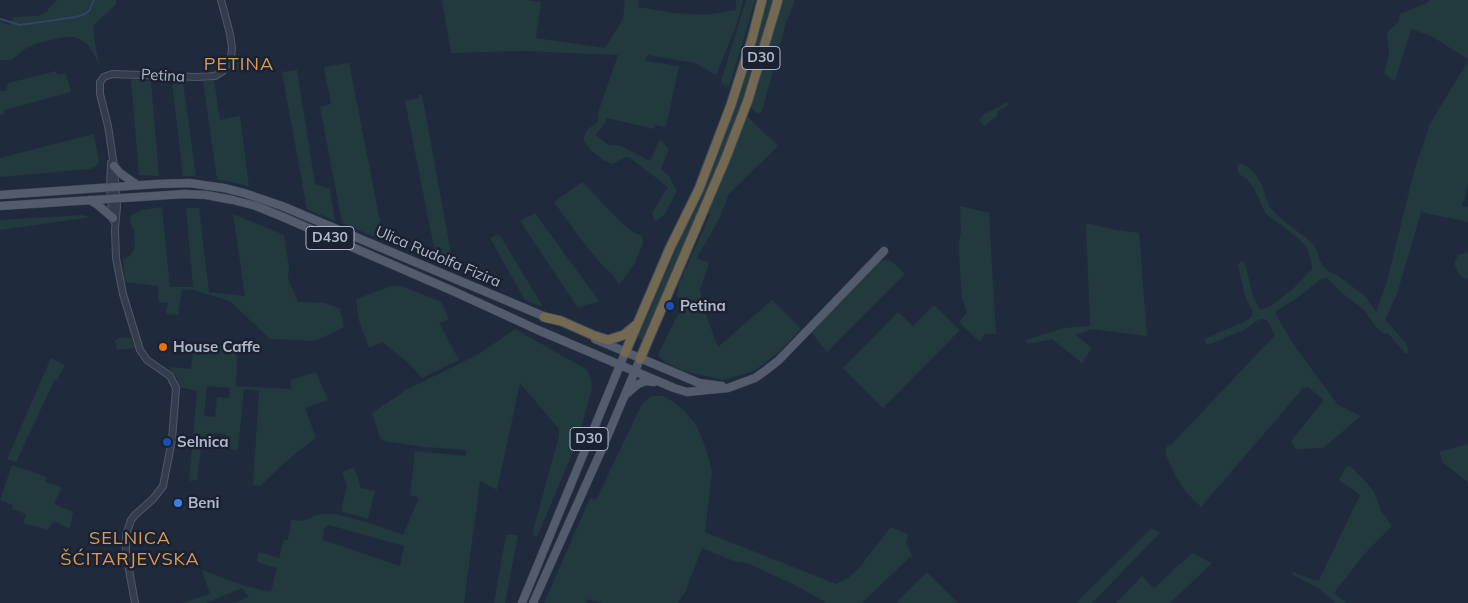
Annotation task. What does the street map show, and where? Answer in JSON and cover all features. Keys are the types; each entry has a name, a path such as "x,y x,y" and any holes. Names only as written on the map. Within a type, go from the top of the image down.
{"highway":[{"name":"D30","path":"625,353 670,248 699,189 731,105 762,0"},
{"name":"D30","path":"640,359 748,100 778,0"},
{"path":"544,317 561,321 608,340 624,335 639,321"}],"main road":[{"path":"114,166 128,180 137,185"},
{"name":"Ulica Rudolfa Fizira","path":"0,195 189,183 244,193 282,206 640,359 699,382 710,385 734,386"},
{"name":"Ulica Rudolfa Fizira","path":"0,206 185,194 206,195 256,206 680,391 709,391 734,386"},
{"path":"88,200 98,204 113,218"},
{"path":"734,386 755,378 779,360 884,251"},
{"name":"D30","path":"522,603 625,353"},
{"name":"D30","path":"533,603 640,359"},
{"path":"624,396 641,382 661,382"}],"street":[{"name":"Petina","path":"113,187 114,166 100,88 102,79 112,74 215,76 223,71 229,64 232,48 221,0"},
{"name":"Petina","path":"112,152 117,269 140,350 147,360 170,376 176,388 172,440 163,486 153,499 131,520 126,535 126,553 135,603"},
{"name":"Petina","path":"114,198 113,218 115,229"}],"green space":[{"path":"58,0 116,0 116,4 93,26 100,65 89,46 75,37 65,37 37,43 25,49 11,60 0,60 0,21 9,25 13,17 38,16 47,11"},
{"path":"442,0 526,0 541,2 536,38 605,48 623,19 625,0 639,0 638,7 675,13 706,15 736,10 736,0 743,0 737,24 716,75 695,63 648,55 645,61 679,66 666,127 656,125 654,129 607,118 595,135 609,145 621,146 650,161 660,139 669,149 661,169 669,176 677,191 665,214 655,222 652,213 668,187 629,157 625,157 613,164 605,161 590,150 583,139 588,129 598,122 598,113 618,55 523,51 451,53"},
{"path":"746,0 755,0 729,87 724,82 728,89 722,83 722,78"},
{"path":"767,0 774,0 742,102 719,163 642,345 640,345 642,340 638,337 696,203 757,36"},
{"path":"782,0 795,0 786,23 762,111 757,114 750,106"},
{"path":"1429,0 1468,0 1468,59 1431,36 1411,29 1395,81 1384,74 1389,53 1387,33 1399,21 1400,14 1427,3"},
{"path":"235,53 250,66 251,69 230,71"},
{"path":"1468,61 1468,185 1462,206 1468,207 1468,222 1421,212 1397,294 1385,320 1406,343 1409,353 1402,350 1389,334 1383,333 1376,327 1364,310 1342,293 1327,278 1321,279 1297,298 1276,311 1276,315 1296,348 1338,405 1361,416 1323,448 1296,449 1291,441 1324,400 1308,387 1304,387 1201,507 1185,491 1175,475 1165,453 1167,446 1171,445 1275,335 1268,322 1265,319 1260,319 1244,330 1207,345 1204,340 1251,317 1253,312 1245,296 1238,265 1242,261 1246,267 1253,296 1260,310 1271,306 1294,288 1312,269 1311,259 1306,246 1266,214 1254,188 1247,179 1239,174 1238,165 1241,163 1247,166 1256,175 1262,185 1269,206 1277,215 1312,243 1326,270 1337,275 1366,297 1376,312 1386,285 1415,168 1430,124"},
{"path":"349,63 384,241 342,223 320,107 331,104 324,67"},
{"path":"297,70 315,184 330,189 335,221 307,209 282,72"},
{"path":"56,71 57,75 66,73 71,92 4,110 4,114 0,115 0,91 6,91 8,83"},
{"path":"131,79 151,81 159,176 139,175"},
{"path":"214,80 220,120 240,116 249,186 217,179 203,81"},
{"path":"172,82 183,82 196,176 183,176"},
{"path":"422,94 452,259 440,265 437,263 405,101 419,98 419,95"},
{"path":"1006,102 1009,105 998,111 997,116 984,126 979,120 984,114"},
{"path":"746,115 778,146 729,194 719,219 697,258 709,263 700,290 706,315 718,347 772,300 801,329 779,352 754,371 724,380 683,371 664,361 658,355 680,310 677,295 679,284 710,215 708,213"},
{"path":"94,134 99,162 90,169 0,177 0,158"},
{"path":"582,182 625,226 636,234 642,235 643,243 635,263 619,285 613,275 601,264 579,237 554,202"},
{"path":"960,206 989,213 996,334 985,334 980,342 959,322 967,312 962,298 959,255 961,232"},
{"path":"162,207 170,287 193,287 186,208 199,208 209,292 245,296 233,214 284,235 289,268 288,279 298,302 325,303 340,309 344,327 315,341 273,339 269,338 230,301 193,290 182,289 178,315 166,314 168,303 159,302 158,286 125,282 123,259 130,256 135,248 134,230 131,225 130,216 141,210"},
{"path":"535,213 599,301 578,308 520,221"},
{"path":"82,215 91,217 0,230 0,220"},
{"path":"1086,223 1139,233 1147,336 1091,329 1076,335 1092,348 1082,363 1052,339 1028,344 1026,340 1064,328 1090,326"},
{"path":"499,234 542,305 540,306 525,300 490,238"},
{"path":"1468,252 1468,280 1460,276 1454,263 1458,255"},
{"path":"885,259 891,261 905,274 827,352 811,332 879,262"},
{"path":"391,286 402,286 441,302 449,319 439,323 459,360 422,378 406,361 382,342 369,348 358,318 356,299"},
{"path":"934,305 960,330 883,408 843,368 898,312 913,326"},
{"path":"515,329 586,369 591,378 592,388 578,440 537,537 532,535 559,436 559,429 520,383 497,490 480,481 464,603 235,603 249,597 242,588 206,603 182,603 210,594 202,570 245,586 271,592 277,568 257,562 259,552 279,558 284,540 288,540 291,520 302,521 320,514 336,514 373,524 403,535 419,498 410,495 415,451 466,456 466,450 424,447 384,441 380,438 372,413 406,390 479,354","holes":["329,525 404,546 400,566 323,540 324,528"]},
{"path":"131,337 134,348 117,350 115,340 118,340 117,338"},
{"path":"194,344 237,346 236,386 291,389 291,380 316,372 328,400 305,408 316,438 291,457 260,486 253,485 259,391 244,389 238,450 225,448 226,434 214,433 214,441 202,440 197,480 189,481 197,391 179,387 177,378 170,370 171,367 191,369","holes":["207,386 230,388 229,398 217,397 215,417 204,416"]},
{"path":"51,358 65,365 57,380 55,379 16,462 7,459"},
{"path":"651,396 664,396 682,408 696,425 705,446 712,471 705,532 836,584 848,578 858,569 891,527 908,535 906,543 912,555 862,603 827,603 797,586 747,563 736,562 702,548 685,592 678,603 602,603 588,599 586,603 544,603 590,498 596,500 642,404"},
{"path":"1468,444 1468,482 1443,463 1439,452"},
{"path":"12,465 47,477 45,482 62,487 54,504 73,512 70,529 54,521 48,530 23,523 26,514 12,509 13,505 0,500"},
{"path":"1350,466 1374,492 1381,511 1392,526 1365,553 1334,593 1346,603 1336,603 1319,589 1292,574 1293,572 1319,580 1360,495 1339,480 1346,467"},
{"path":"354,467 361,488 375,491 368,519 341,511 347,485 342,472"},
{"path":"1152,528 1160,533 1092,603 1076,603"},
{"path":"506,535 518,535 505,603 494,603"},
{"path":"1192,553 1212,563 1170,603 1116,603 1142,576 1154,588"},
{"path":"927,572 958,603 896,603"}],"waterway":[{"path":"0,19 20,25 76,17 89,11 94,0"}],"place":[{"name":"Petina","path":"670,306"},
{"name":"House Caffe","path":"163,347"},
{"name":"Selnica","path":"167,442"},
{"name":"Beni","path":"178,503"}],"district":[{"name":"PETINA","path":"239,65"},
{"name":"SELNICA ŠĆITARJEVSKA","path":"130,549"}]}
